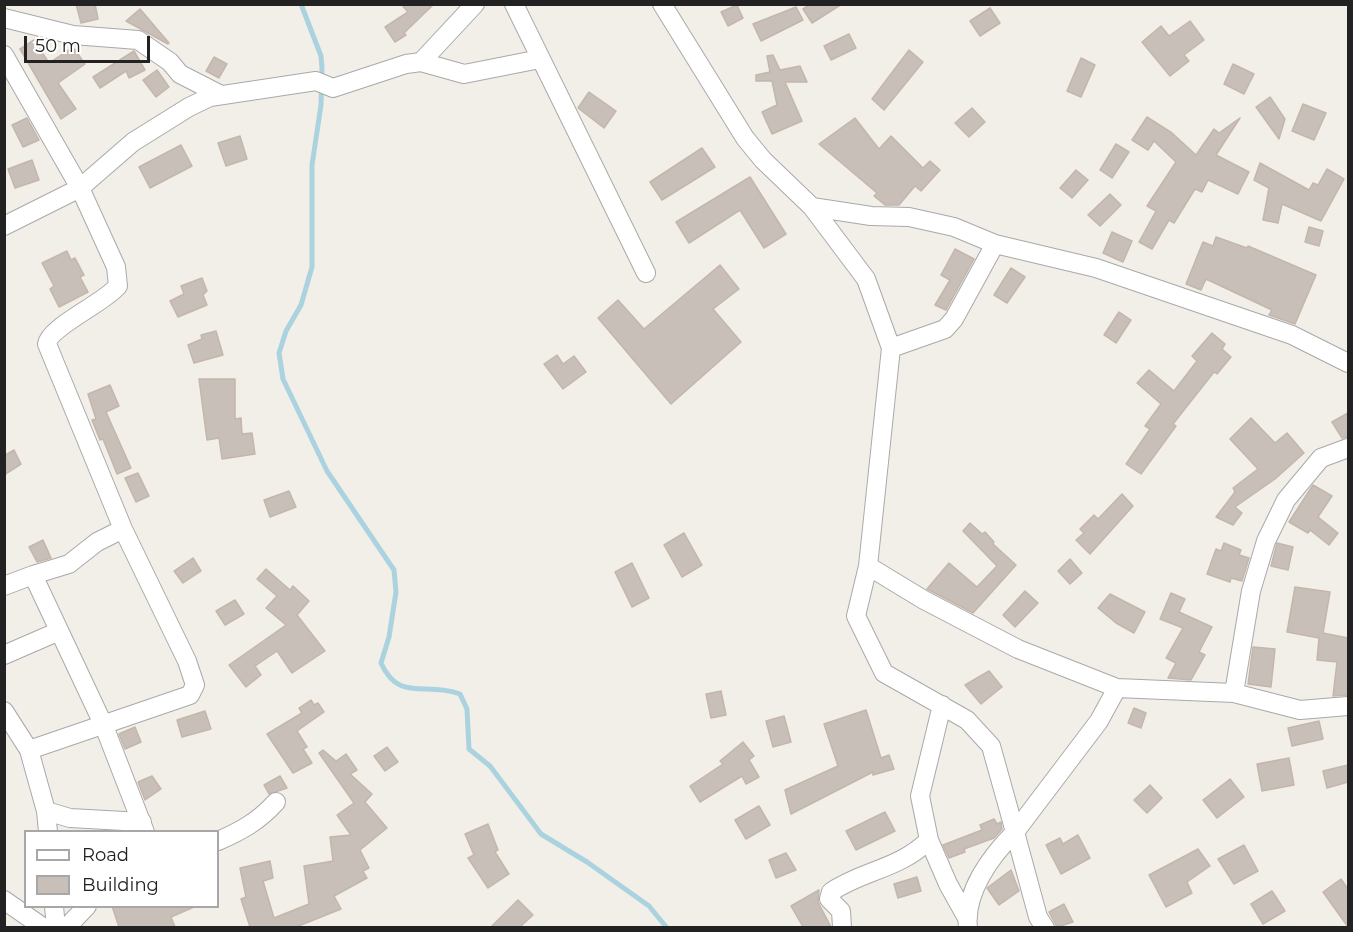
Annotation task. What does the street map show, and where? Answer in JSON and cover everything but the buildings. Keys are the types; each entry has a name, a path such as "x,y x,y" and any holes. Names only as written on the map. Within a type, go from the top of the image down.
{"street":[{"path":"4,226 80,188 108,162 189,106 221,95 316,81 333,88 421,62 475,4"},
{"path":"514,4 646,273"},
{"path":"662,4 745,138 770,167 812,207 866,279 891,348 868,566 856,616 884,673 967,720 991,746 1038,917 1045,927"},
{"path":"4,18 73,36 138,40 170,62 180,74 221,95"},
{"path":"4,55 80,188 116,267 118,286 107,298 51,335 47,344 123,528 187,662 195,685 190,695 29,750"},
{"path":"421,62 464,74 540,60"},
{"path":"812,207 871,216 909,218 954,227 995,244 1096,268 1293,335 1348,363"},
{"path":"891,348 945,329 954,319 995,244"},
{"path":"1234,693 1251,591 1266,541 1286,500 1322,458 1348,448"},
{"path":"4,586 69,564 97,542 123,528"},
{"path":"868,566 934,605 1018,649 1116,688 1234,693 1300,710 1348,706"},
{"path":"33,575 57,632 104,726 143,827 70,818 46,811"},
{"path":"4,655 57,632"},
{"path":"967,923 973,894 995,851 1015,832 1099,721 1116,688"},
{"path":"942,705 920,796 928,840 967,923"},
{"path":"4,711 29,750 46,811 48,830"},
{"path":"219,841 244,830 264,816 276,802"},
{"path":"842,927 841,910 829,899 831,892 846,883 884,869 928,840"},
{"path":"4,900 44,927"},
{"path":"54,908 56,927"},
{"path":"66,927 85,908"}],"waterway":[{"path":"301,4 321,56 322,68 321,105 312,165 312,267 301,305 286,331 279,353 283,379 327,471 394,570 396,592 389,637 381,663 388,675 396,683 405,687 435,689 460,694 467,709 469,749 490,766 541,834 587,862 649,906 667,928"}]}
